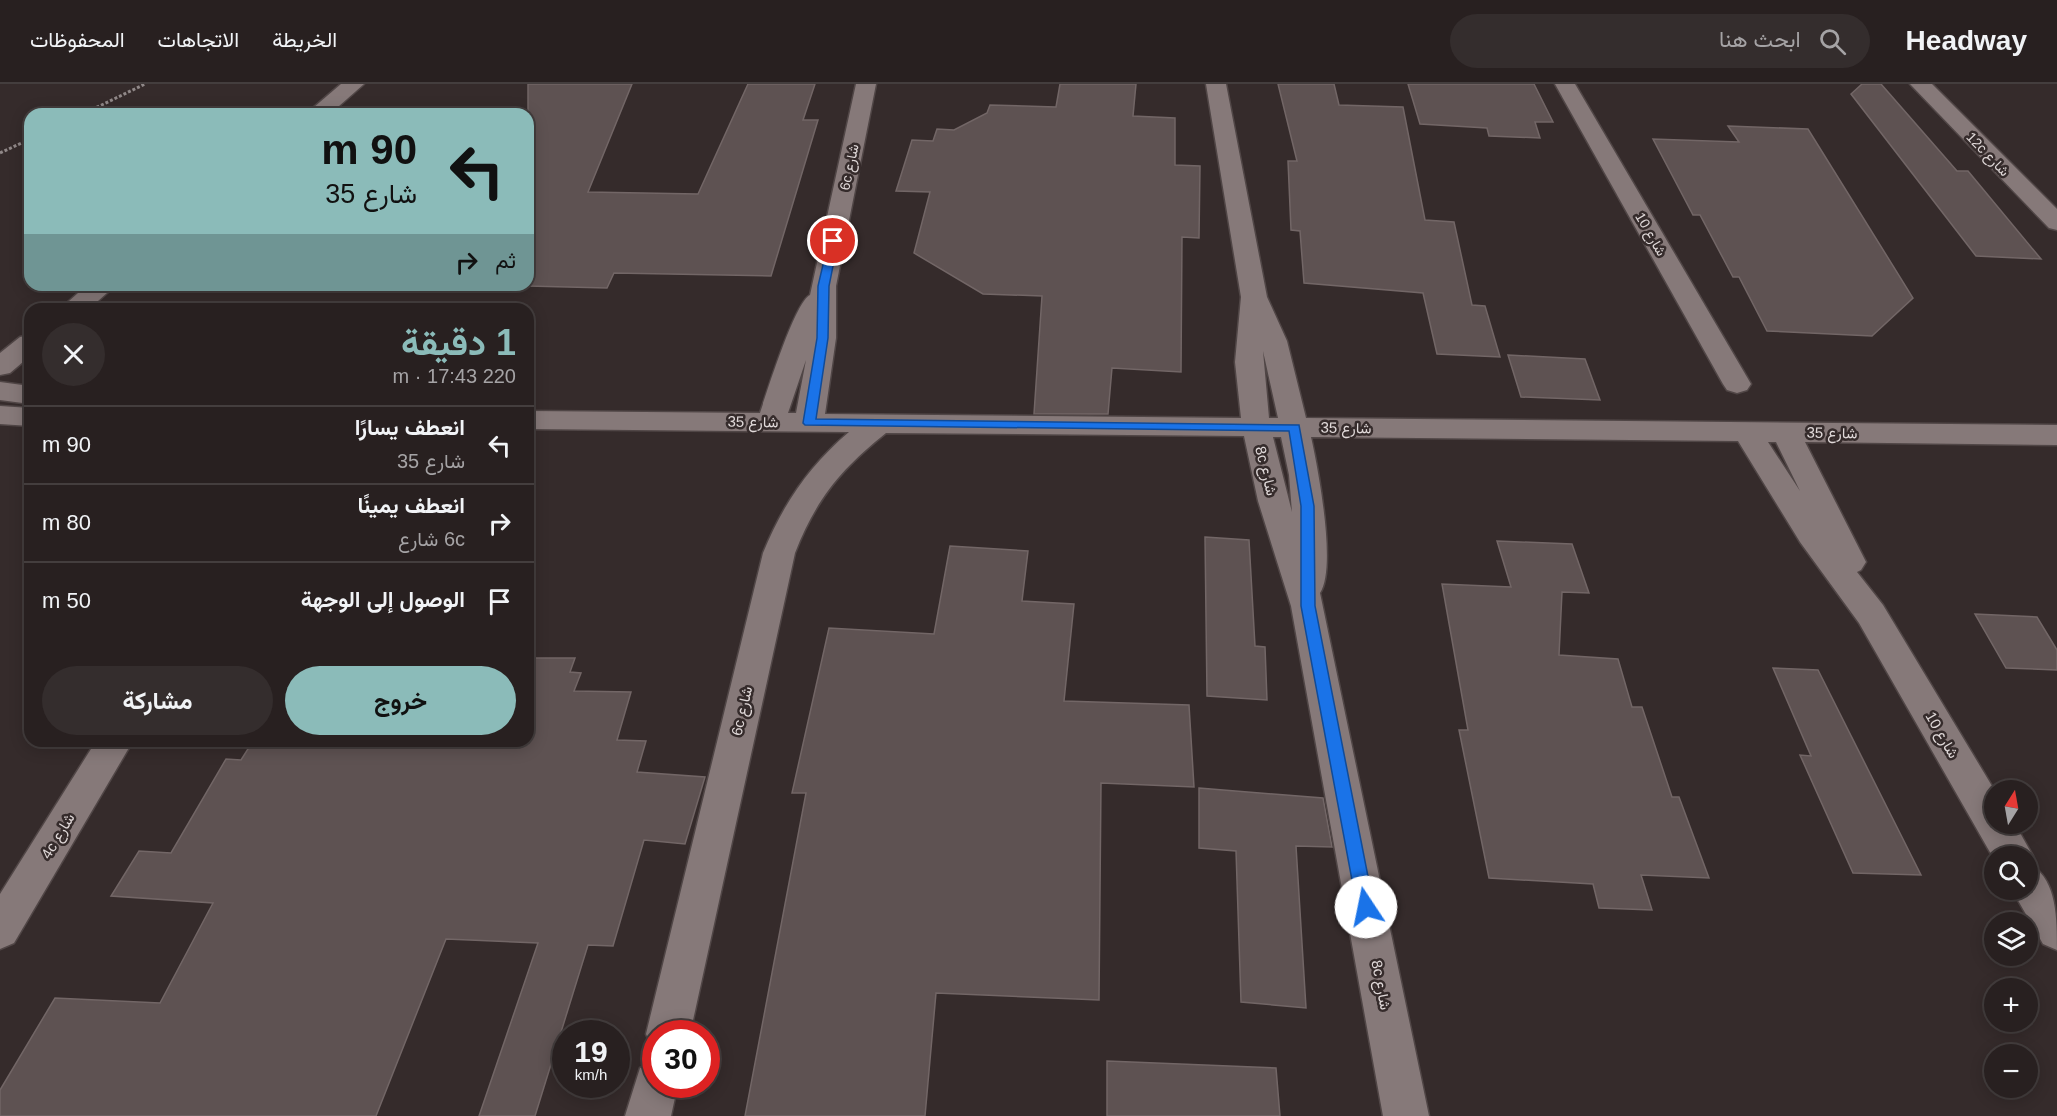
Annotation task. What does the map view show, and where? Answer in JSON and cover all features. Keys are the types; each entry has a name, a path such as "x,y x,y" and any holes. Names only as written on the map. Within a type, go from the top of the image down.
{"street":[{"path":"324,108 354,84"},
{"name":"6c شارع","path":"771,422 800,338 823,286 866,84"},
{"name":"8c شارع","path":"1216,84 1254,297 1274,341 1294,428 1308,506 1310,571 1308,606"},
{"name":"شارع 10","path":"1565,84 1737,384"},
{"name":"12c شارع","path":"1920,84 2057,224"},
{"name":"6c شارع","path":"809,423 823,338 823,286"},
{"path":"80,303 96,291"},
{"name":"8c شارع","path":"1254,297 1249,362 1256,427 1273,501 1308,606 1406,1116"},
{"path":"0,367 24,348"},
{"path":"0,392 24,394"},
{"path":"0,415 24,417"},
{"name":"شارع 35","path":"534,420 2057,435"},
{"name":"6c شارع","path":"671,1020 779,553 790,522 821,475 828,466 880,423"},
{"name":"شارع 10","path":"1746,432 1811,534 1871,614 2007,846"},
{"name":"شارع 10","path":"1786,433 1837,534 1871,614"},
{"name":"4c شارع","path":"0,930 111,747"},
{"path":"2038,899 2057,931"},
{"path":"648,1116 652,1098"}],"path":[{"path":"95,108 145,84"},
{"path":"0,153 24,142"}],"building":[{"path":"528,84 632,84 588,192 698,194 748,84 815,84 803,120 818,120 771,276 614,273 607,288 534,286 534,108 528,108"},
{"path":"1060,84 1136,84 1133,116 1175,118 1175,165 1200,166 1199,238 1182,237 1181,372 1112,368 1108,414 1034,414 1042,296 983,294 914,253 930,192 896,191 912,140 933,141 937,129 954,130 987,113 990,105 1056,107"},
{"path":"1278,84 1334,84 1339,105 1403,107 1425,220 1454,222 1472,305 1485,306 1500,357 1437,354 1423,293 1304,283 1300,231 1291,230 1288,161 1297,161"},
{"path":"1408,84 1534,84 1553,122 1535,122 1540,138 1489,136 1487,128 1420,124"},
{"path":"1862,84 1881,84 1957,171 1968,171 2041,259 1976,256 1851,94"},
{"path":"1728,126 1808,129 1913,298 1872,336 1767,331 1739,277 1733,277 1700,215 1693,215 1653,139 1739,142"},
{"path":"1508,355 1585,359 1600,400 1521,397"},
{"path":"1205,537 1249,540 1255,646 1265,647 1267,700 1207,696"},
{"path":"1497,541 1572,544 1589,593 1562,592 1559,655 1618,659 1632,707 1642,707 1672,797 1679,797 1709,878 1641,875 1652,910 1599,908 1593,884 1489,878 1459,730 1468,730 1442,584 1511,587"},
{"path":"950,546 1028,551 1022,601 1074,604 1064,701 1189,705 1194,787 1101,783 1099,1000 936,993 925,1116 745,1116 806,793 792,793 829,628 934,634"},
{"path":"1975,614 2037,617 2057,650 2057,670 2006,668"},
{"path":"534,658 575,658 570,672 581,673 574,691 631,692 617,740 646,741 637,772 705,777 685,844 644,840 613,946 588,945 565,1020 552,1020 552,1061 535,1116 479,1116 538,943 446,939 376,1116 0,1116 0,1090 55,998 160,1003 213,903 111,896 139,851 171,853 226,759 241,760 249,747 534,747"},
{"path":"1773,668 1818,670 1921,875 1853,873 1800,755 1811,756"},
{"path":"1199,788 1323,798 1332,847 1296,846 1306,1008 1241,1002 1236,851 1199,848"},
{"path":"1107,1061 1276,1068 1280,1116 1107,1116"}],"route":[{"path":"833,241 823,286 823,338 809,423 1294,428 1308,506 1310,571 1308,606 1366,907"}]}
